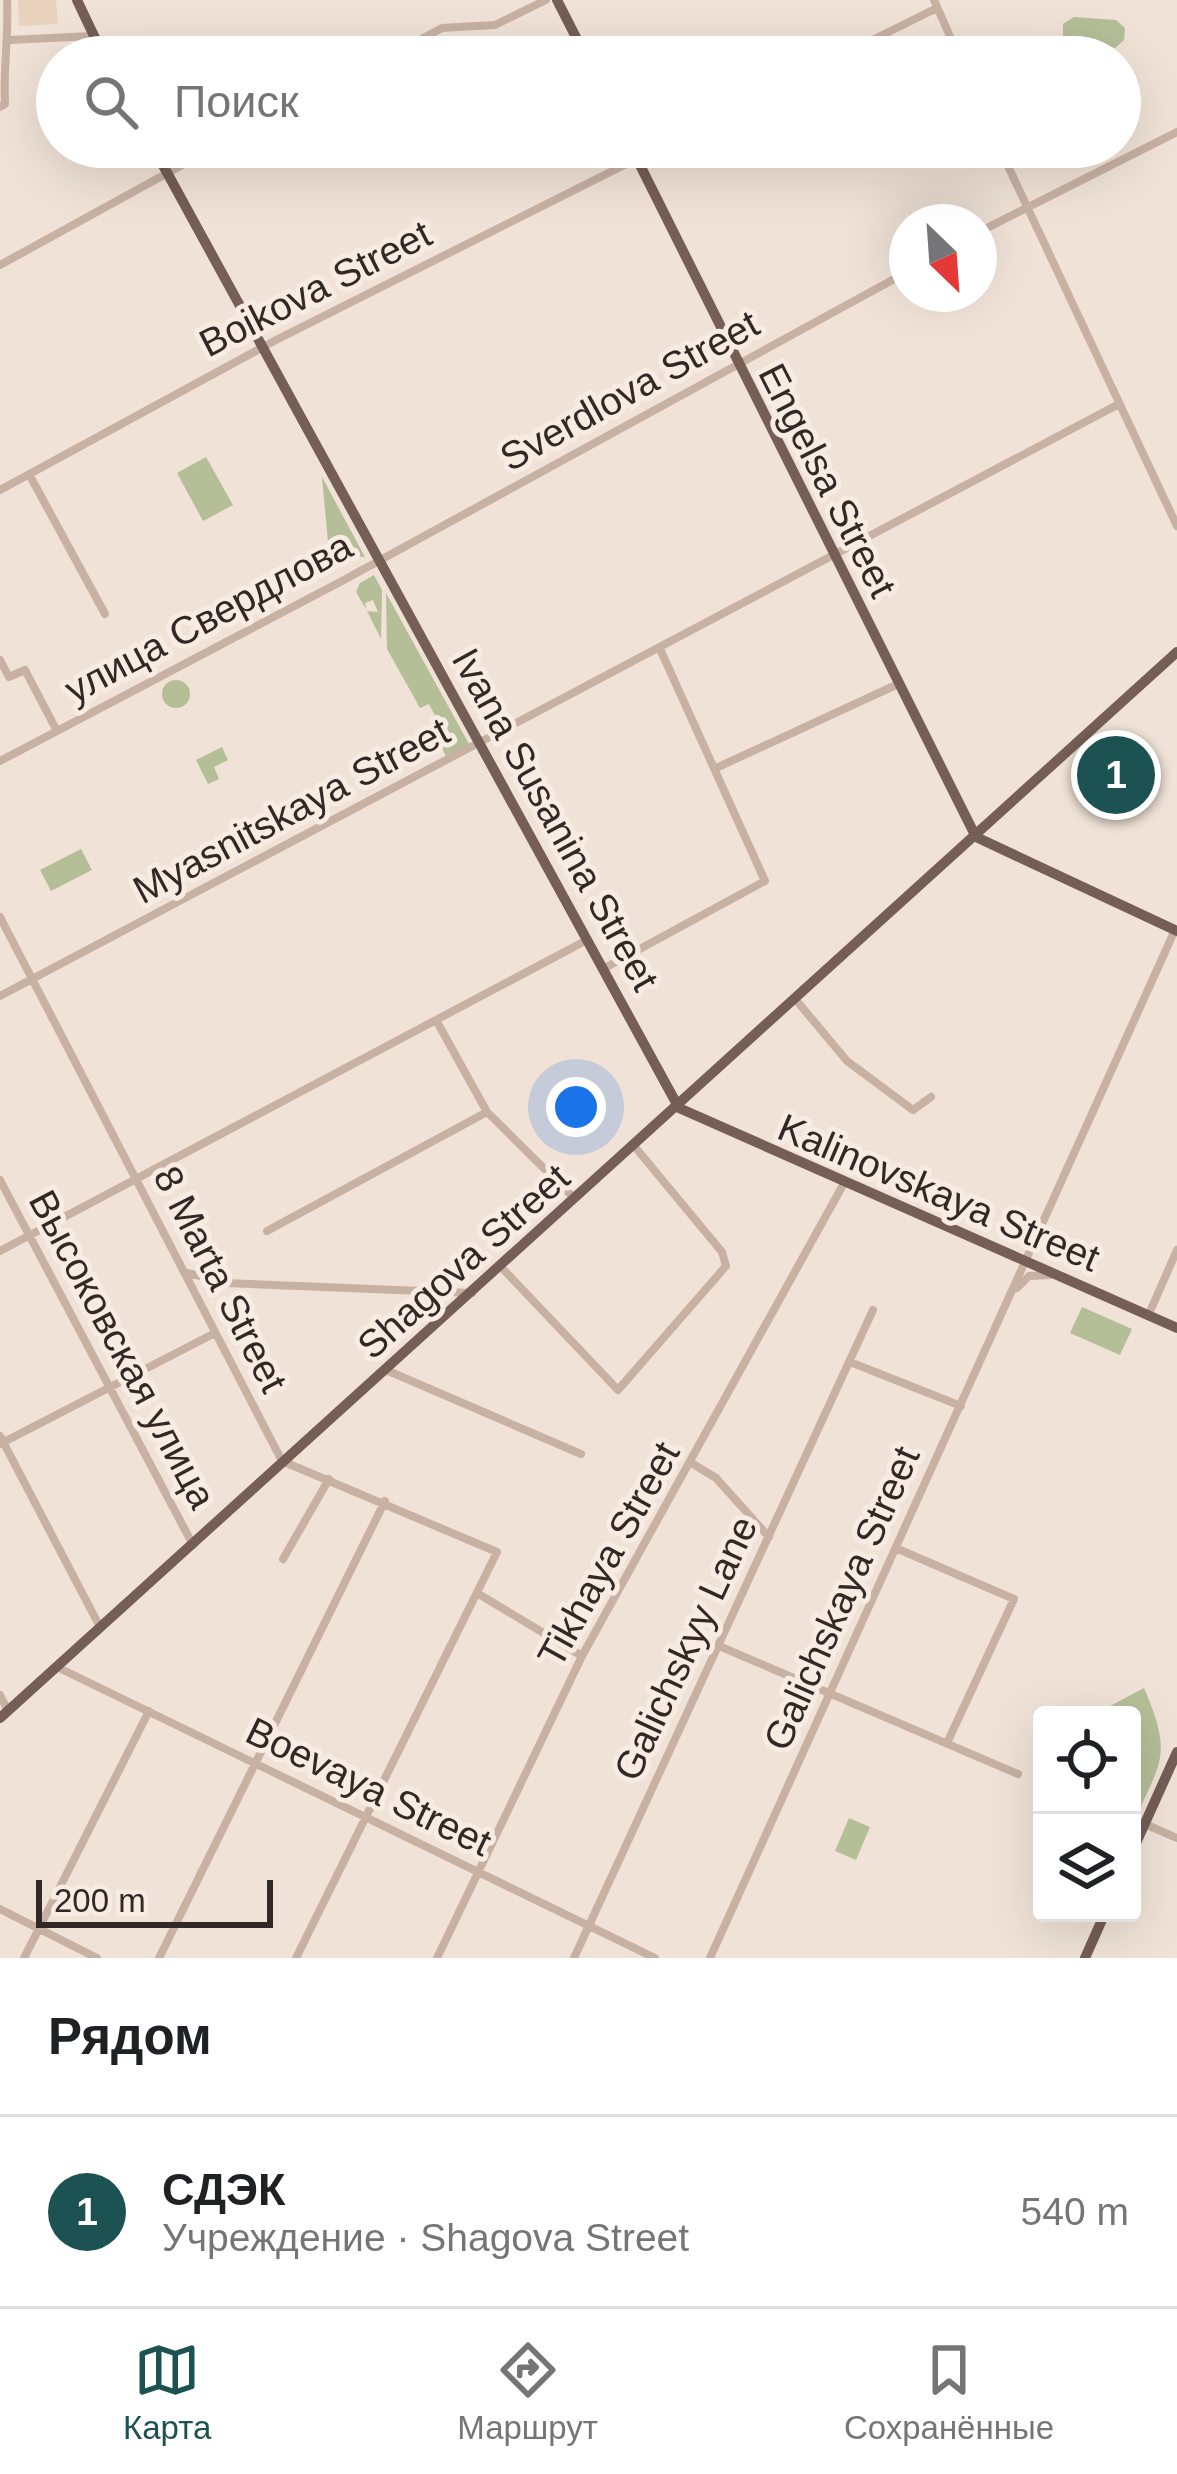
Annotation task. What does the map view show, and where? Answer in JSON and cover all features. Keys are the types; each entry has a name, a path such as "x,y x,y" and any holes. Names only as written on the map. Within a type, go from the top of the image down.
{"main road":[{"path":"77,0 92,36"},
{"path":"557,0 575,36"},
{"path":"164,168 167,173"},
{"name":"Engelsa Street","path":"641,168 976,837"},
{"name":"Ivana Susanina Street","path":"167,173 679,1108"},
{"name":"Shagova Street","path":"4,1714 679,1108 1177,652"},
{"path":"976,837 1176,930"},
{"name":"Kalinovskaya Street","path":"679,1108 843,1185 1177,1328"},
{"path":"1141,1830 1177,1752"},
{"path":"1085,1958 1101,1922"}],"street":[{"path":"0,106 5,104 2,59 9,40 7,0"},
{"path":"427,36 442,28 495,25 546,0"},
{"path":"876,36 935,4 949,36"},
{"path":"9,40 36,39"},
{"path":"1141,150 1177,132"},
{"path":"0,265 176,168"},
{"name":"Boikova Street","path":"0,490 264,346 621,168"},
{"path":"1007,168 1177,526"},
{"path":"997,222 1104,168"},
{"name":"Sverdlova Street","path":"380,560 889,282"},
{"name":"Myasnitskaya Street","path":"0,996 1117,405"},
{"path":"29,474 105,614"},
{"name":"улица Свердлова","path":"0,761 380,560"},
{"path":"603,969 765,881 660,649"},
{"path":"0,659 9,677 25,670 57,731"},
{"path":"716,768 896,685"},
{"name":"8 Marta Street","path":"0,917 282,1462"},
{"name":"Galichskaya Street","path":"710,1958 1176,930"},
{"path":"0,1252 587,940"},
{"path":"796,1000 847,1061 882,1091 913,1110 931,1097"},
{"path":"436,1020 488,1112 576,1200"},
{"path":"267,1231 488,1112"},
{"path":"502,1268 618,1390 726,1266 722,1252 635,1147"},
{"name":"Высоковская улица","path":"0,1180 193,1546"},
{"name":"Tikhaya Street","path":"437,1958 582,1656 693,1464 843,1185"},
{"path":"1148,1316 1177,1250"},
{"path":"184,1272 226,1282 473,1293"},
{"path":"1009,1299 1029,1276 1058,1276"},
{"name":"Galichskyy Lane","path":"574,1958 873,1310"},
{"path":"100,1628 1,1441 215,1333"},
{"path":"850,1362 961,1406"},
{"path":"386,1370 581,1454"},
{"path":"282,1462 385,1501 497,1552 296,1958"},
{"path":"693,1464 716,1478 770,1538"},
{"path":"283,1559 329,1479"},
{"path":"159,1958 385,1501"},
{"path":"898,1549 1014,1599 947,1742"},
{"path":"476,1593 582,1656"},
{"path":"719,1646 1018,1774"},
{"name":"Boevaya Street","path":"57,1667 655,1958"},
{"path":"0,1695 4,1714"},
{"path":"24,1958 148,1711"},
{"path":"1144,1823 1177,1838"},
{"path":"0,1909 97,1958"}],"green space":[{"path":"1074,17 1116,20 1125,28 1124,36 1063,36 1063,24"},
{"path":"206,457 233,505 203,521 177,473"},
{"path":"322,477 365,557 343,556 328,542"},
{"path":"374,575 382,590 381,639 367,611 378,612 373,600 365,603 366,609 356,592 360,583"},
{"path":"386,593 469,744 446,756 441,746 448,741 429,704 420,708 387,649"},
{"path":"176,680 186,684 190,694 186,704 176,708 166,704 162,694 166,684"},
{"path":"222,747 228,760 214,767 219,779 208,784 196,760"},
{"path":"81,849 92,870 51,891 40,870"},
{"path":"1082,1307 1132,1329 1120,1355 1070,1333"},
{"path":"1144,1688 1159,1730 1160,1759 1141,1806 1141,1706 1110,1706"},
{"path":"849,1818 870,1827 856,1860 835,1851"}],"shaded area":[{"path":"18,0 56,0 58,24 19,26"}],"place":[{"name":"СДЭК","path":"1116,775"}]}
